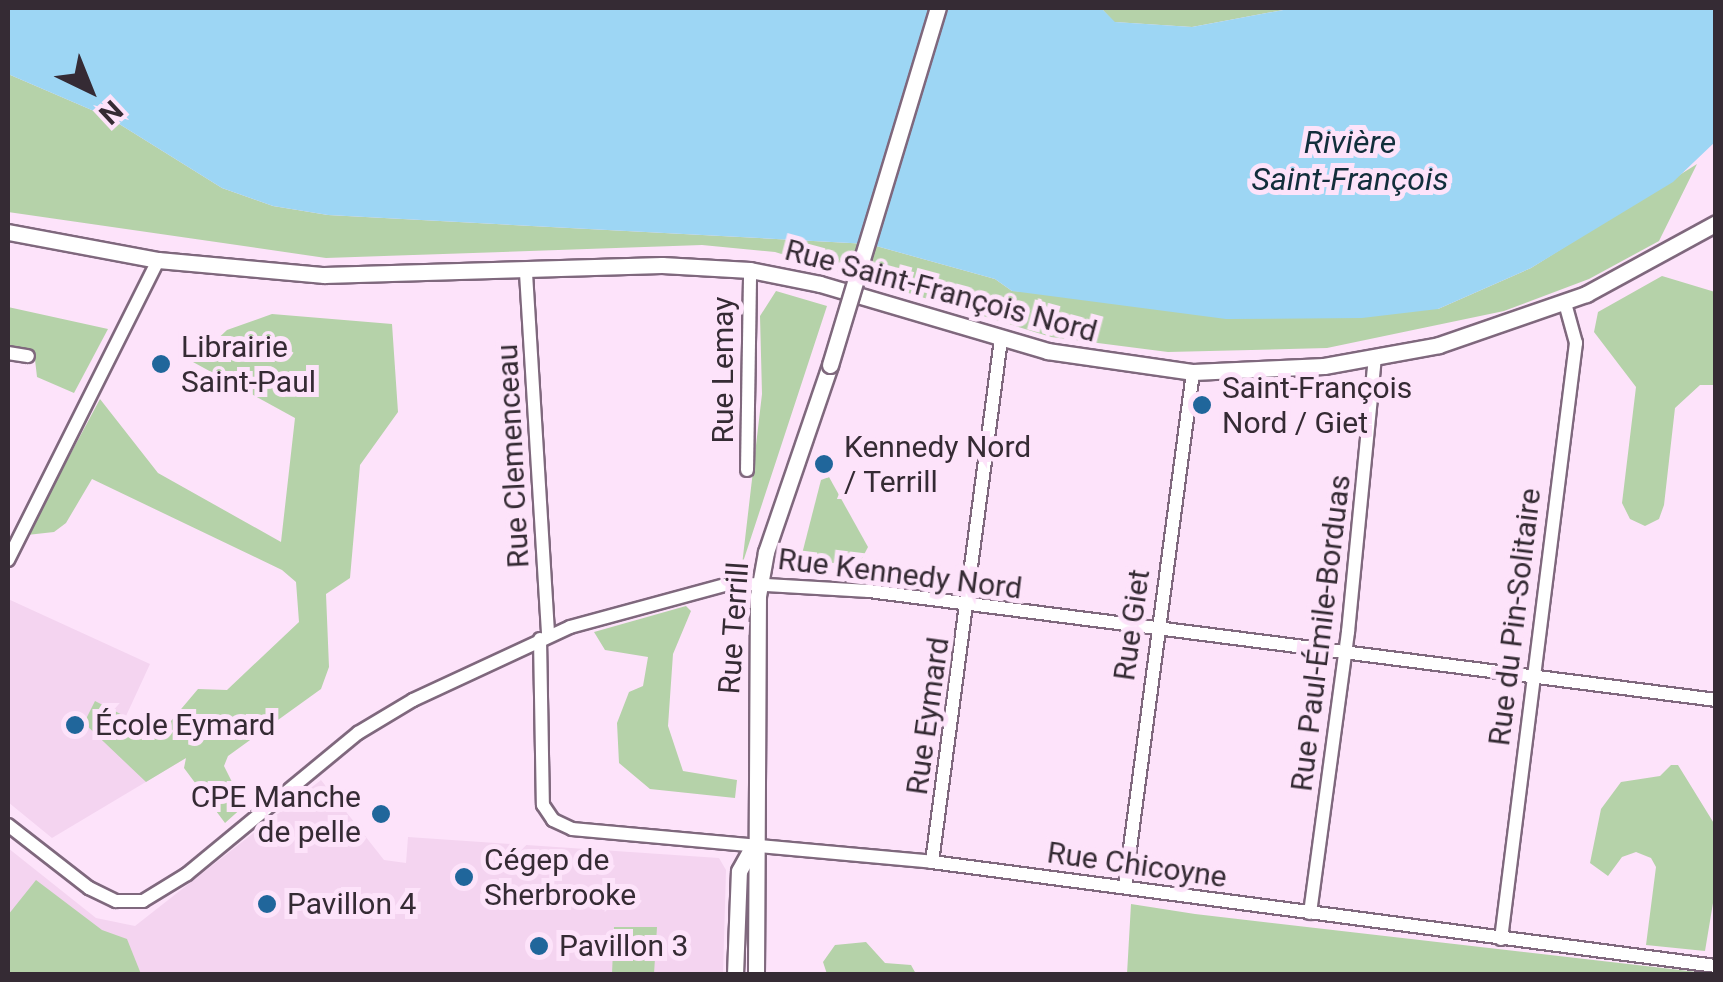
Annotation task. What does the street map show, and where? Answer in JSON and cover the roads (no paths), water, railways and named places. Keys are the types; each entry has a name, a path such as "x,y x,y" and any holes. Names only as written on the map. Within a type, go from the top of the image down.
{"street":[{"name":"Rue Terrill","path":"756,974 759,873 753,846 760,583 938,8"},
{"name":"Rue Saint-François Nord","path":"8,232 158,260 324,275 526,273 662,265 750,270 820,284 1001,339 1098,361 1192,372 1375,359 1468,337 1565,303 1715,224"},
{"path":"8,560 158,260"},
{"name":"Rue Lemay","path":"747,470 750,270"},
{"name":"Rue Clemenceau","path":"526,273 544,637 543,806 553,820"},
{"name":"Rue du Pin-Solitaire","path":"1501,938 1576,343 1565,303"},
{"name":"Rue Eymard","path":"932,862 969,607 1001,339"},
{"path":"8,353 28,356"},
{"name":"Rue Paul-Émile-Borduas","path":"1310,913 1345,656 1375,359"},
{"name":"Rue Giet","path":"1125,886 1192,372"},
{"name":"Rue Kennedy Nord","path":"8,825 105,897 143,901 187,874 376,721 544,637 670,595 760,583 1716,700"},
{"name":"Rue Chicoyne","path":"553,820 572,829 932,862 1716,966"},
{"name":"Rue Terrill","path":"735,974 738,871 753,846"}],"water":[{"name":"Rivière Saint-François","path":"8,8 1101,8 1115,22 1192,27 1294,8 1715,8 1716,141 1673,182 1531,268 1438,309 1362,318 1226,319 1012,291 995,279 869,244 328,215 273,206 222,188 108,117 8,74"}],"place":[{"name":"Librairie Saint-Paul","path":"161,364"},
{"name":"Saint-François Nord / Giet","path":"1202,405"},
{"name":"Kennedy Nord / Terrill","path":"824,464"},
{"name":"École Eymard","path":"75,725"},
{"name":"CPE Manche de pelle","path":"381,814"},
{"name":"Cégep de Sherbrooke","path":"464,877"},
{"name":"Pavillon 4","path":"267,904"},
{"name":"Pavillon 3","path":"539,946"}]}
